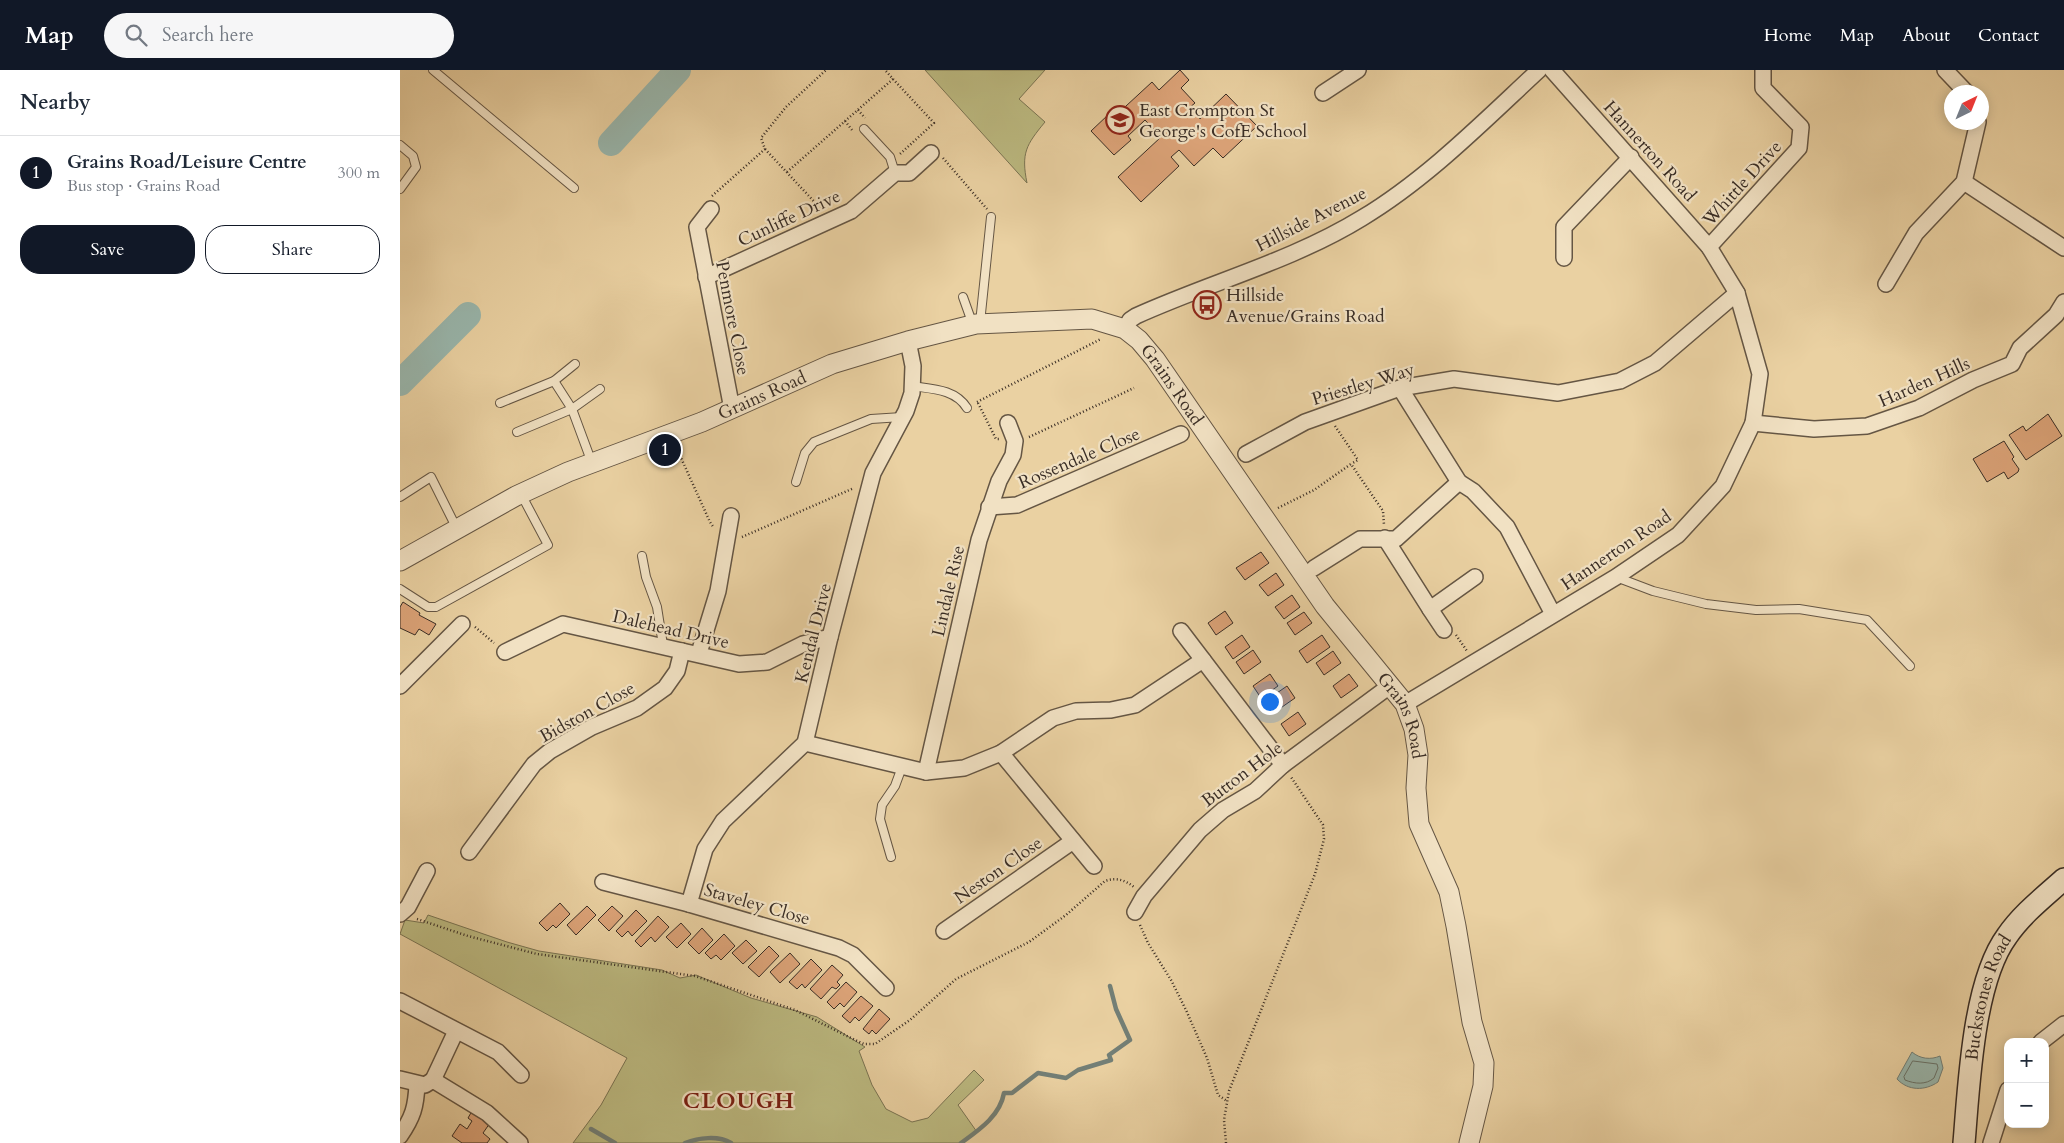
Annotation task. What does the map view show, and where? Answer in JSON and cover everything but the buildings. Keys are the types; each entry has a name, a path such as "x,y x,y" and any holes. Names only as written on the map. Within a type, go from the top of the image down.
{"main road":[{"name":"Buckstones Road","path":"1964,1143 1978,1010 1995,956 2007,936 2033,907 2064,879"}],"street":[{"path":"1323,93 1358,70"},
{"name":"Hillside Avenue","path":"1120,326 1136,316 1298,251 1362,218 1413,183 1540,70"},
{"name":"Hannerton Road","path":"1405,704 1616,577 1678,535 1724,486 1753,423 1760,374 1737,293 1709,247 1552,70"},
{"name":"Whittle Drive","path":"1709,247 1799,148 1801,127 1763,88 1763,70"},
{"path":"1945,70 1959,85"},
{"path":"1886,284 1916,233 1964,182 1976,130"},
{"name":"Cunliffe Drive","path":"706,277 851,211 895,173 909,173 936,154"},
{"path":"1564,258 1564,227 1631,157"},
{"path":"1964,182 2064,248"},
{"name":"Penmore Close","path":"710,209 697,227 732,409"},
{"name":"Priestley Way","path":"1246,454 1305,422 1400,388 1454,379 1558,393 1620,381 1654,363 1737,293"},
{"name":"Harden Hills","path":"1753,423 1814,429 1866,426 1913,410 1973,380 2012,364 2020,348 2061,313"},
{"name":"Grains Road","path":"400,561 521,494 592,463 732,409 832,364 908,341 976,324 1092,319 1120,326 1139,340 1155,359 1325,606 1356,646 1391,684 1405,704 1414,729 1418,756 1416,788 1419,824 1448,892 1456,926 1472,1022 1484,1063 1483,1086 1469,1143"},
{"name":"Kendal Drive","path":"805,743 830,637 871,480 902,418 912,393 912,360 908,341"},
{"path":"1400,388 1459,482 1473,491 1507,527 1553,614"},
{"path":"1008,423 1015,441"},
{"name":"Rossendale Close","path":"989,507 1017,505 1182,434"},
{"name":"Lindale Rise","path":"926,772 979,540 999,481 1013,455 1015,441"},
{"path":"1314,568 1359,540 1396,539 1459,482"},
{"path":"700,653 718,591 731,516"},
{"path":"1385,538 1444,630"},
{"path":"1430,609 1475,577"},
{"path":"400,686 462,624"},
{"name":"Dalehead Drive","path":"505,652 563,624 700,653 739,664 767,662 803,644 830,637"},
{"path":"1181,631 1283,766"},
{"name":"Bidston Close","path":"469,852 534,764 550,751 592,727 637,708 665,688 677,671 682,650"},
{"path":"689,904 705,849 723,821 805,743 926,772 964,768 1001,753 1052,718 1076,712 1111,710 1135,706 1203,660"},
{"name":"Button Hole","path":"1135,912 1144,896 1200,830 1223,810 1255,791 1283,766 1391,684"},
{"path":"1001,753 1094,866"},
{"name":"Neston Close","path":"944,931 1073,841"},
{"path":"401,914 408,907 426,871"},
{"name":"Staveley Close","path":"603,882 689,904 847,951 886,988"},
{"path":"400,1000 498,1052 521,1075"},
{"path":"2046,1038 2064,1024"},
{"path":"400,1079 424,1085 433,1080 456,1031"},
{"path":"433,1080 487,1113 520,1143"},
{"path":"400,1136 414,1111 417,1084"},
{"path":"1991,1143 2004,1102"}],"lane":[{"path":"434,70 574,188"},
{"path":"864,130 890,157 895,173"},
{"path":"400,145 414,156 416,167 400,189"},
{"path":"976,324 991,217"},
{"path":"963,297 976,324"},
{"path":"500,403 554,381 575,364"},
{"path":"554,381 572,409 592,463"},
{"path":"912,386 950,393 963,402 967,408"},
{"path":"517,432 572,409 600,389"},
{"path":"796,482 805,453 814,442 871,418 902,418"},
{"path":"400,497 431,477 457,529"},
{"path":"400,589 428,607 436,607 548,545 521,494"},
{"path":"642,556 646,577 657,607 663,646"},
{"path":"1616,577 1653,591 1706,604 1756,610 1799,609 1867,620 1910,666"},
{"path":"891,857 880,819 882,805 895,786 902,767"}],"path":[{"path":"826,70 786,107 761,138 765,149 823,211 828,222"},
{"path":"885,70 934,124 897,156 890,157"},
{"path":"787,172 893,79"},
{"path":"710,209 707,200 765,149"},
{"path":"936,154 988,211 991,217"},
{"path":"967,408 1109,335 1120,326"},
{"path":"978,402 996,439 1015,441 1037,434 1134,388"},
{"path":"1264,518 1278,508 1314,490 1358,460 1328,414"},
{"path":"670,434 710,522 726,544 871,480"},
{"path":"1351,464 1383,511 1385,538"},
{"path":"462,624 475,627 505,652"},
{"path":"1444,630 1454,632 1474,662"},
{"path":"1226,1143 1224,1120 1229,1091 1315,874 1324,839 1323,825 1283,766"},
{"path":"401,914 468,936 537,954 695,976 795,1010 864,1044 875,1044 910,1020 956,979 1028,942 1066,914 1105,881 1113,878 1122,880 1131,884 1144,896"},
{"path":"1135,912 1148,943 1171,980 1186,1010 1207,1058 1218,1095 1227,1101"}],"shaded area":[{"path":"925,70 1045,70 1019,99 1045,122 1029,143 1025,157 1027,183"},
{"path":"428,915 539,951 662,970 680,978 696,975 751,998 817,1017 865,1047 859,1051 872,1085 886,1109 912,1122 928,1118 974,1070 984,1080 958,1105 977,1132 961,1143 573,1143 601,1105 627,1058 400,934 405,920 424,923"}],"water":[{"path":"1912,1052 1926,1058 1940,1056 1943,1068 1938,1082 1928,1087 1911,1088 1897,1079"}],"waterway":[{"path":"611,143 678,70"},
{"path":"400,383 468,315"},
{"path":"961,1143 988,1122 998,1109 1004,1093 1012,1093 1038,1073 1066,1078 1078,1070 1111,1060 1109,1055 1130,1040 1116,1009 1110,986"},
{"path":"591,1129 615,1143"},
{"path":"685,1143 708,1138 726,1140 731,1143"}],"place":[{"name":"East Crompton St George's CofE School","path":"1120,120"},
{"name":"Hillside Avenue/Grains Road","path":"1207,305"},
{"name":"Grains Road/Leisure Centre","path":"665,450"}],"district":[{"name":"CLOUGH","path":"739,1100"}]}
